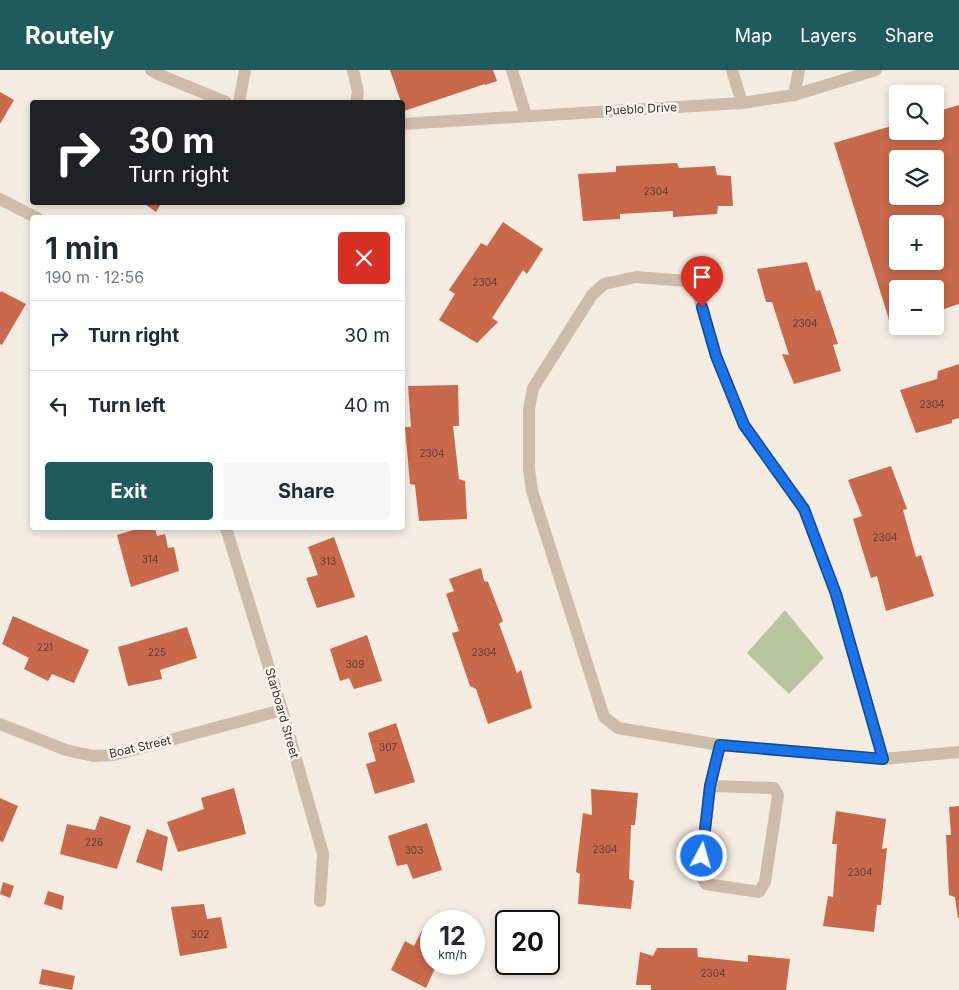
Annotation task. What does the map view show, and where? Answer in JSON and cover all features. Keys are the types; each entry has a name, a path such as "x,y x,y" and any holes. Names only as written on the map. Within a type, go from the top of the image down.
{"street":[{"path":"152,70 221,100"},
{"path":"239,100 245,70"},
{"path":"353,70 358,92 356,100"},
{"path":"512,70 526,116"},
{"path":"732,70 742,103"},
{"path":"794,95 799,70"},
{"name":"Pueblo Drive","path":"405,124 742,103 794,95 876,70"},
{"path":"0,199 31,215"},
{"path":"883,759 836,594 804,509 744,425 716,356 697,290 693,284 686,281 636,277 604,284 592,295 533,388 529,410 529,469 532,491 604,718 618,728 720,745 883,759 959,752"},
{"name":"Starboard Street","path":"227,530 282,710 323,854 320,901"},
{"name":"Boat Street","path":"0,724 66,750 93,756 114,754 282,710"},
{"path":"710,786 774,788 778,795 765,882 759,892 706,884 700,874 710,786 720,745"}],"green space":[{"path":"785,610 824,658 789,694 747,653"}],"building":[{"path":"390,70 493,70 497,81 405,111 405,100 400,100"},
{"path":"0,92 14,100 0,124"},
{"path":"959,105 959,304 944,309 944,280 889,280 889,320 834,143 889,127 889,140 944,140 944,109"},
{"path":"677,163 679,168 715,166 717,175 731,176 733,206 718,206 717,214 673,217 673,211 620,214 620,219 583,221 578,174 616,172 616,166"},
{"path":"146,205 160,205 156,212"},
{"path":"503,222 543,249 527,274 523,270 492,318 498,322 477,343 439,320 455,294 449,290 481,243 487,246"},
{"path":"807,262 816,291 820,290 838,344 833,345 841,371 794,384 782,354 789,355 772,302 766,302 757,269"},
{"path":"1,291 26,304 2,345 0,344"},
{"path":"959,364 959,418 952,420 952,423 916,433 900,390 937,379 938,371"},
{"path":"458,385 459,426 453,426 459,479 465,481 467,519 419,521 415,485 410,484 405,427 411,427 408,386"},
{"path":"891,466 907,509 903,510 916,557 921,555 934,596 886,611 877,576 871,578 853,519 862,516 848,480"},
{"path":"133,530 156,530 157,536 165,534 168,548 174,547 179,571 131,587 117,535"},
{"path":"334,537 355,597 317,608 306,578 318,575 308,547"},
{"path":"481,568 484,581 488,582 503,621 499,624 517,673 521,670 532,708 488,724 476,689 470,686 452,633 459,631 446,594 454,591 449,579"},
{"path":"13,616 89,650 74,683 52,674 48,681 24,669 29,658 2,644"},
{"path":"187,627 197,658 160,670 162,679 128,686 118,647"},
{"path":"367,635 382,681 354,689 349,678 340,681 330,649"},
{"path":"396,723 415,782 375,794 366,764 376,761 368,733"},
{"path":"234,788 246,834 178,852 167,822 204,809 201,798"},
{"path":"591,789 638,793 635,825 631,825 629,879 634,881 631,909 578,904 580,874 576,872 583,813 592,815"},
{"path":"0,798 18,806 3,842 0,841"},
{"path":"959,806 958,918 955,897 949,895 946,835 951,835 949,807"},
{"path":"836,811 886,819 882,849 887,848 881,905 877,905 874,932 823,926 828,896 833,897 837,844 832,844"},
{"path":"100,816 131,826 117,869 60,854 67,824 95,830"},
{"path":"427,823 442,870 413,879 407,864 397,866 388,836"},
{"path":"147,829 168,837 162,871 136,862"},
{"path":"3,882 14,886 10,898 0,894"},
{"path":"48,891 64,896 62,910 44,904"},
{"path":"204,904 207,919 221,917 227,948 180,956 171,907"},
{"path":"420,934 420,975 432,975 426,988 391,970 405,941 414,946"},
{"path":"657,948 697,948 698,957 748,962 748,955 790,959 786,990 651,990 651,985 636,985 640,952 653,956"},
{"path":"42,969 75,976 72,990 39,984"}],"route":[{"path":"702,307 716,356 744,425 804,509 836,594 883,759 720,745 710,786 702,856"}]}
